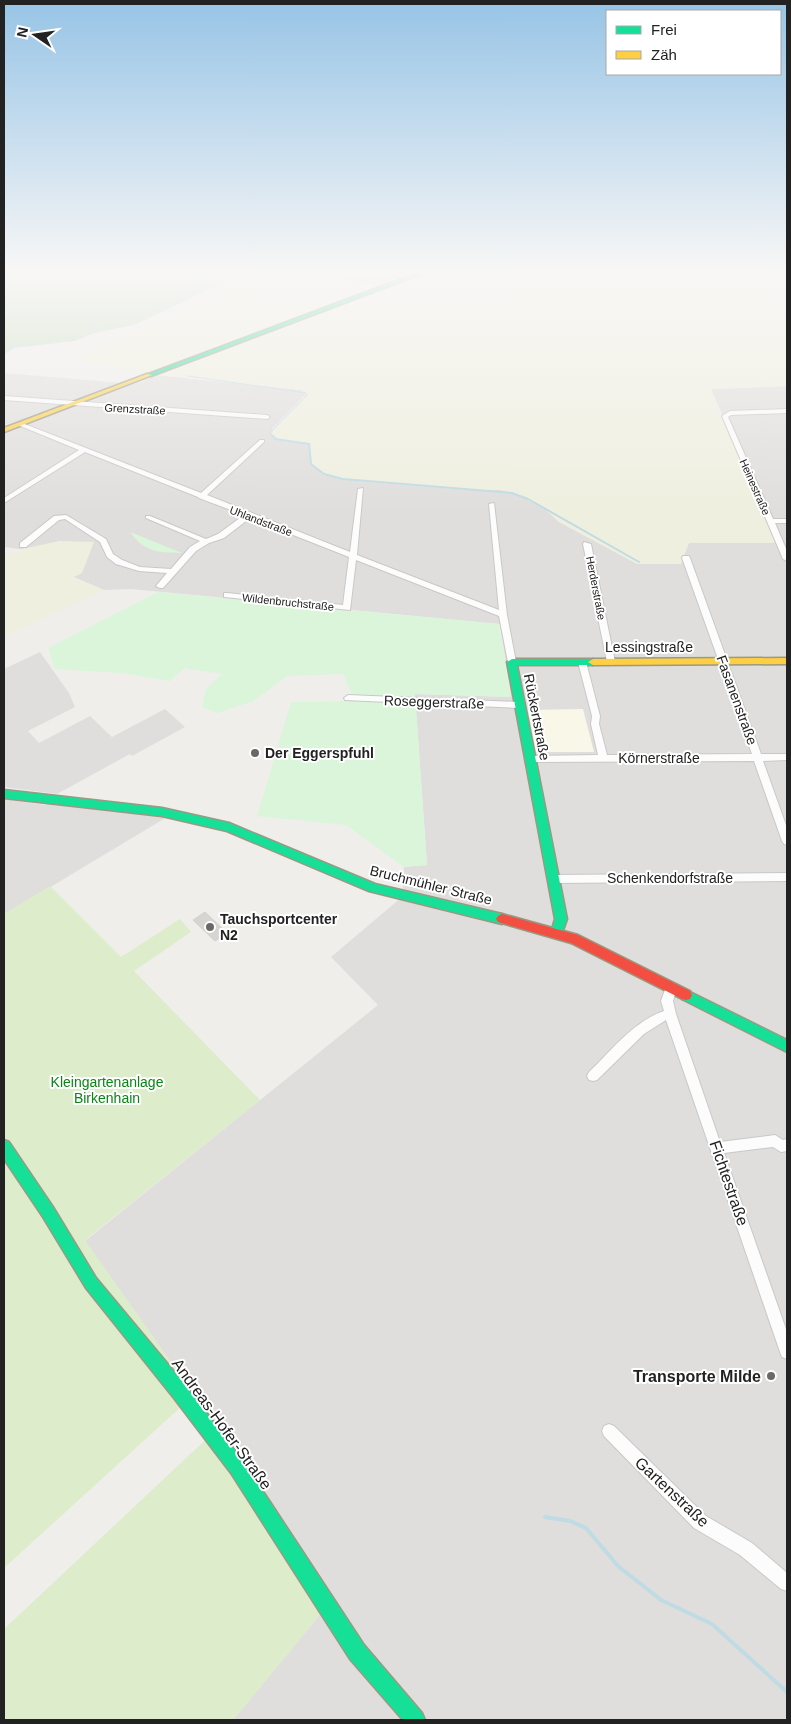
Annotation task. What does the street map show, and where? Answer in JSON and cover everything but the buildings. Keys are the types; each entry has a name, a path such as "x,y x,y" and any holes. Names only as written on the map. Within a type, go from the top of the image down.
{"street":[{"path":"4,430 211,351"},
{"name":"Grenzstraße","path":"4,398 267,417"},
{"name":"Heinestraße","path":"787,411 726,414 725,418 787,559"},
{"name":"Uhlandstraße","path":"20,424 248,516 352,554 503,615"},
{"path":"201,497 262,441"},
{"path":"4,501 83,450"},
{"path":"352,554 361,489"},
{"name":"Rückertstraße","path":"492,504 503,615 560,919 557,933"},
{"path":"160,586 193,549 206,541 220,536 248,516"},
{"path":"23,545 57,518 66,517 103,541 110,555 119,562 150,571 173,571"},
{"path":"148,517 206,541"},
{"path":"771,521 787,521"},
{"name":"Herderstraße","path":"587,544 611,662"},
{"name":"Wildenbruchstraße","path":"227,595 347,608 352,554"},
{"name":"Fasanenstraße","path":"686,558 787,841"},
{"name":"Lessingstraße","path":"512,662 787,662"},
{"path":"582,662 596,716 595,724 603,758"},
{"name":"Roseggerstraße","path":"348,698 519,705"},
{"name":"Körnerstraße","path":"530,759 787,757"},
{"name":"Bruchmühler Straße","path":"4,794 192,817 229,827 293,856 373,888 557,933 593,948 787,1046"},
{"name":"Schenkendorfstraße","path":"553,879 787,877"},
{"name":"Fichtestraße","path":"671,987 667,1001 670,1014 787,1352"},
{"path":"593,1076 647,1027 661,1016 670,1014"},
{"path":"717,1148 775,1141 781,1146 787,1145"},
{"name":"Andreas-Hofer-Straße","path":"4,1147 48,1212 91,1283 180,1392 237,1467 357,1652 415,1720"},
{"name":"Gartenstraße","path":"609,1431 700,1522 746,1549 787,1582"}],"shaded area":[{"path":"4,373 135,384 157,375 302,390 306,394 272,429 279,439 310,443 310,457 329,476 358,481 469,490 501,490 524,496 546,510 559,522 689,543 777,543 711,389 787,386 787,1720 233,1720 332,1600 194,1395 85,1241 378,1005 331,957 402,897 404,867 427,865 415,694 511,697 500,624 131,589 104,590 73,577 60,541 26,550 4,547"},
{"path":"40,652 69,693 75,707 28,731 39,743 90,716 112,737 165,709 185,727 132,756 130,754 57,794 4,787 4,669"},
{"path":"583,709 594,752 536,752 528,710"},
{"path":"4,799 45,805 49,803 167,817 4,915"}],"green space":[{"path":"787,351 787,386 711,389 777,543 689,543 681,564 637,564 559,522 546,510 515,493 501,490 469,490 358,481 322,473 310,462 310,443 279,439 271,433 306,394 302,390 157,375 84,362 80,357 90,352"},
{"path":"130,532 182,553 147,548"},
{"path":"60,541 94,542 82,573 74,577 104,590 4,637 4,557 22,549"},
{"path":"158,592 499,624 511,697 415,694 427,865 404,867 346,825 257,816 291,702 355,701 343,674 287,676 254,701 217,713 202,707 206,689 222,674 184,668 170,681 122,673 55,669 48,648"},
{"name":"Kleingartenanlage Birkenhain","path":"50,886 121,957 180,919 191,932 134,971 260,1100 85,1240 194,1395 4,1568 4,914"},
{"path":"217,1429 332,1600 233,1720 4,1720 4,1629"}],"waterway":[{"path":"188,376 306,393 307,395 270,433 273,437"},
{"path":"273,437 275,439 309,444 311,464 324,474 343,479 512,493 528,499 639,562"},
{"path":"545,1517 570,1521 586,1528 618,1566 661,1600 712,1624 787,1692"}],"traffic: fast":[{"path":"149,375 212,351"},
{"path":"557,933 561,919 512,662 593,662"},
{"path":"4,794 162,812 229,827 373,888 502,919"},
{"path":"686,995 787,1046"},
{"path":"4,1147 48,1212 91,1283 180,1392 237,1467 357,1652 415,1720"}],"traffic: slow":[{"path":"4,430 149,375"},
{"path":"593,662 787,661"}],"traffic: jam":[{"path":"502,919 574,939 686,995"}],"place":[{"name":"Der Eggerspfuhl","path":"255,753"},
{"name":"Tauchsportcenter N2","path":"210,927"},
{"name":"Transporte Milde","path":"771,1376"}]}
